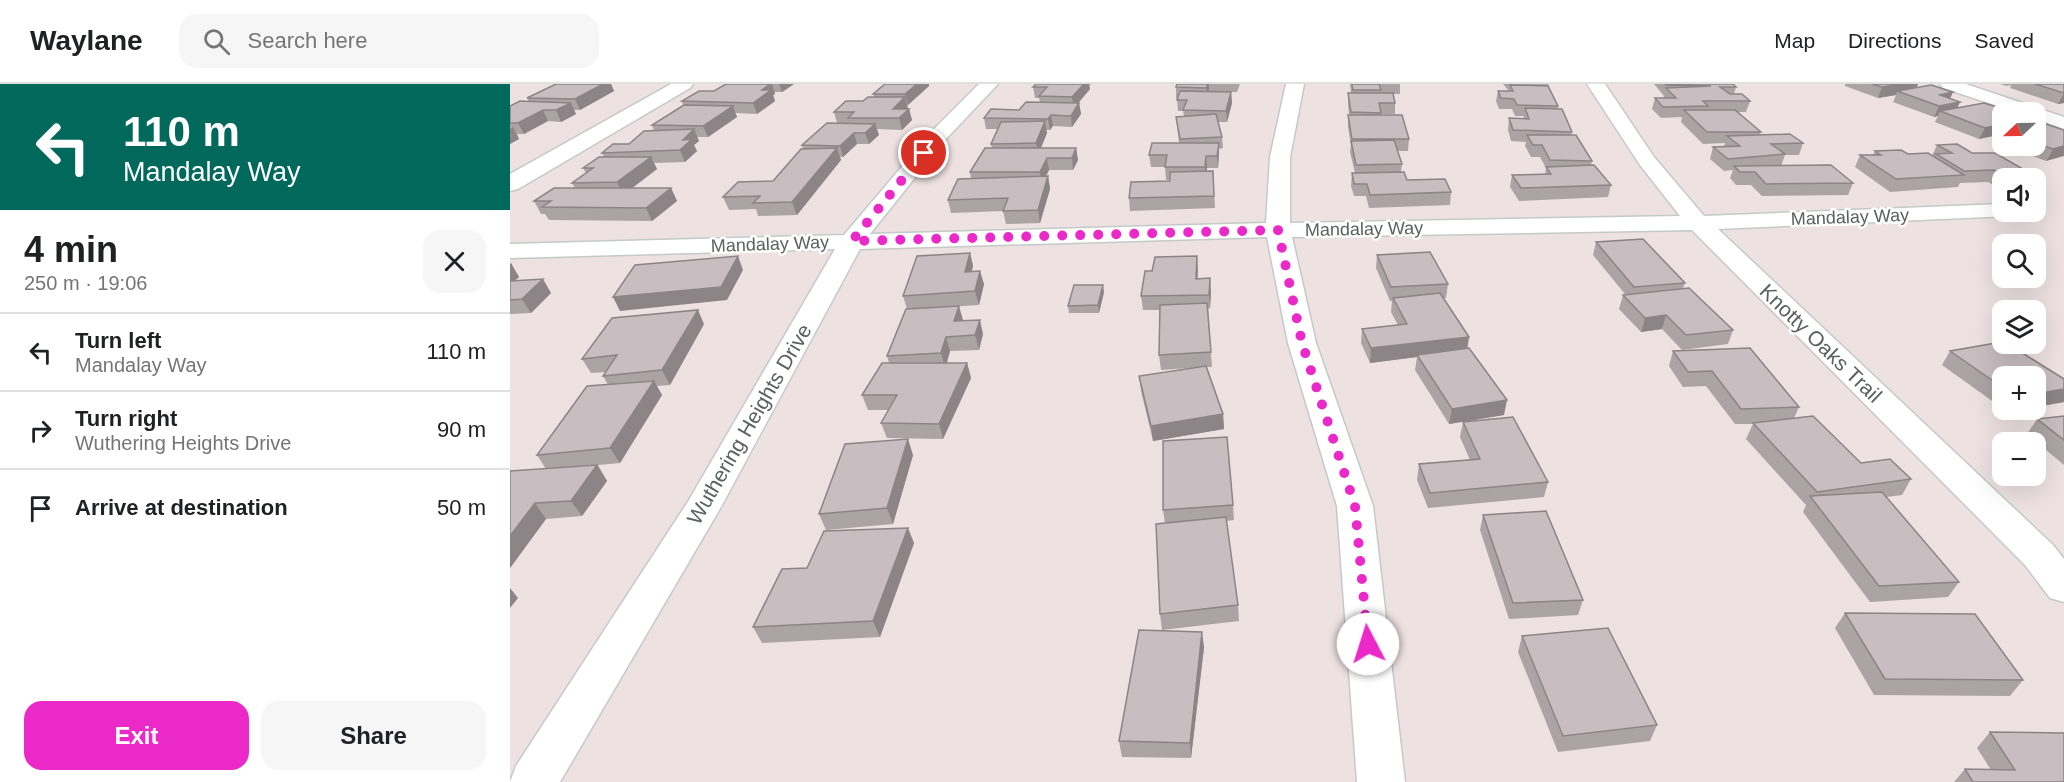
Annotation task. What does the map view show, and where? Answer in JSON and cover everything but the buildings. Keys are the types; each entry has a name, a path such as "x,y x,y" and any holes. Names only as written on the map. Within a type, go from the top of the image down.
{"street":[{"path":"510,184 538,165 684,84"},
{"name":"Wuthering Heights Drive","path":"533,782 703,507 852,241 938,136 988,84"},
{"path":"1295,84 1280,157 1278,230 1302,343 1355,506 1381,782"},
{"name":"Knotty Oaks Trail","path":"1596,84 1647,160 1698,223 2051,554 2064,587"},
{"path":"1949,84 2002,102"},
{"path":"2046,117 2064,123"},
{"name":"Mandalay Way","path":"510,250 1278,230 1698,223 1992,211"}],"route":[{"path":"924,153 852,241 1278,230 1302,343 1355,506 1368,644"}]}
